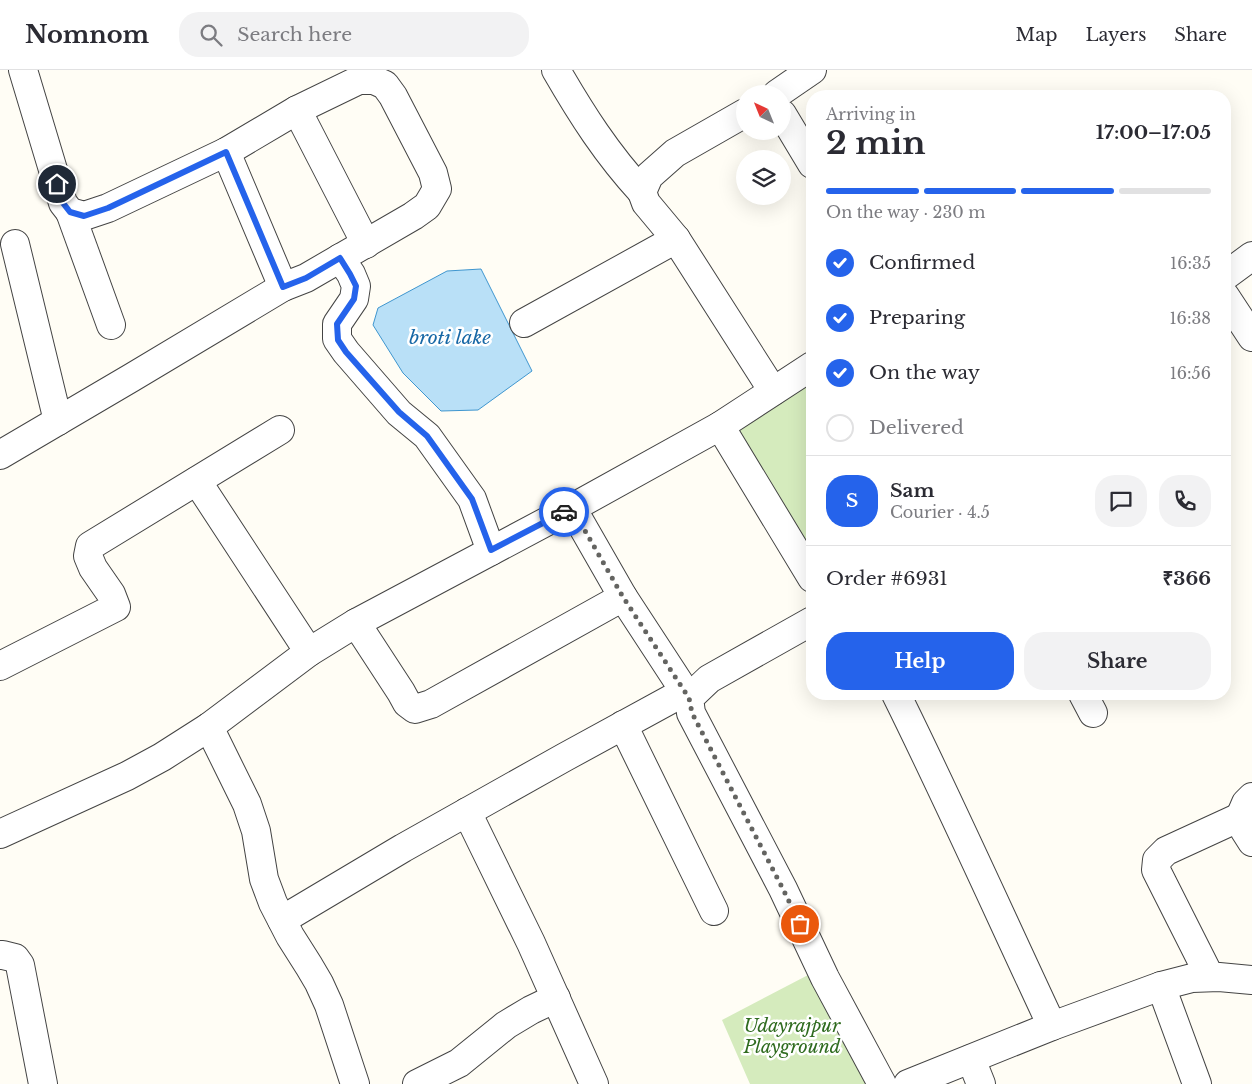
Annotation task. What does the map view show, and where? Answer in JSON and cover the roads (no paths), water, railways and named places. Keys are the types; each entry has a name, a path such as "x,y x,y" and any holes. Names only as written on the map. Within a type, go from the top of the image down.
{"street":[{"path":"23,70 63,203 70,212 111,325"},
{"path":"556,70 595,134 621,169 642,192 646,203 676,239 772,392"},
{"path":"790,85 812,70"},
{"path":"0,455 283,287 306,278 413,216 427,206 437,189 433,173 393,96 384,85 374,80 359,80 297,110 226,152 108,208 84,216 70,212"},
{"path":"297,110 366,244"},
{"path":"642,192 649,176 675,153 736,118"},
{"path":"791,129 806,154"},
{"path":"226,152 283,287"},
{"path":"524,323 676,239"},
{"path":"15,244 58,421"},
{"path":"1231,272 1252,256"},
{"path":"340,258 356,286 354,299 337,324 338,340 346,352 399,412 427,436 472,499 491,550"},
{"path":"1231,305 1252,337"},
{"path":"0,834 127,776 162,757 209,727 308,652 356,622 572,508 720,426 806,370"},
{"path":"720,426 806,568"},
{"path":"0,666 116,607 111,594 90,562 88,556 90,546 280,430"},
{"path":"197,480 308,652"},
{"path":"572,508 623,597 686,695 692,713 783,889 824,978 882,1084"},
{"path":"356,622 401,692 406,704 415,709 431,704 623,597"},
{"path":"282,920 403,848 623,725 686,695 709,679 806,624"},
{"path":"899,700 957,820 999,915 1052,1026"},
{"path":"623,725 714,911"},
{"path":"209,727 247,804 256,831 264,879 273,903 290,936 319,983 355,1084"},
{"path":"1246,807 1244,831 1252,842"},
{"path":"1210,977 1156,870 1157,860 1166,851 1246,807"},
{"path":"467,812 531,943 594,1084"},
{"path":"0,955 16,958 20,965 43,1084"},
{"path":"908,1084 1052,1026 1161,986 1192,978 1219,977 1252,980"},
{"path":"1161,986 1197,1084"},
{"path":"417,1084 459,1063 506,1025 556,998"},
{"path":"970,1059 981,1084"}],"water":[{"name":"broti lake","path":"481,269 532,371 478,410 441,411 403,373 373,325 378,308 447,271"}],"park label":[{"name":"Udayrajpur Playground","path":"792,1036"}]}
